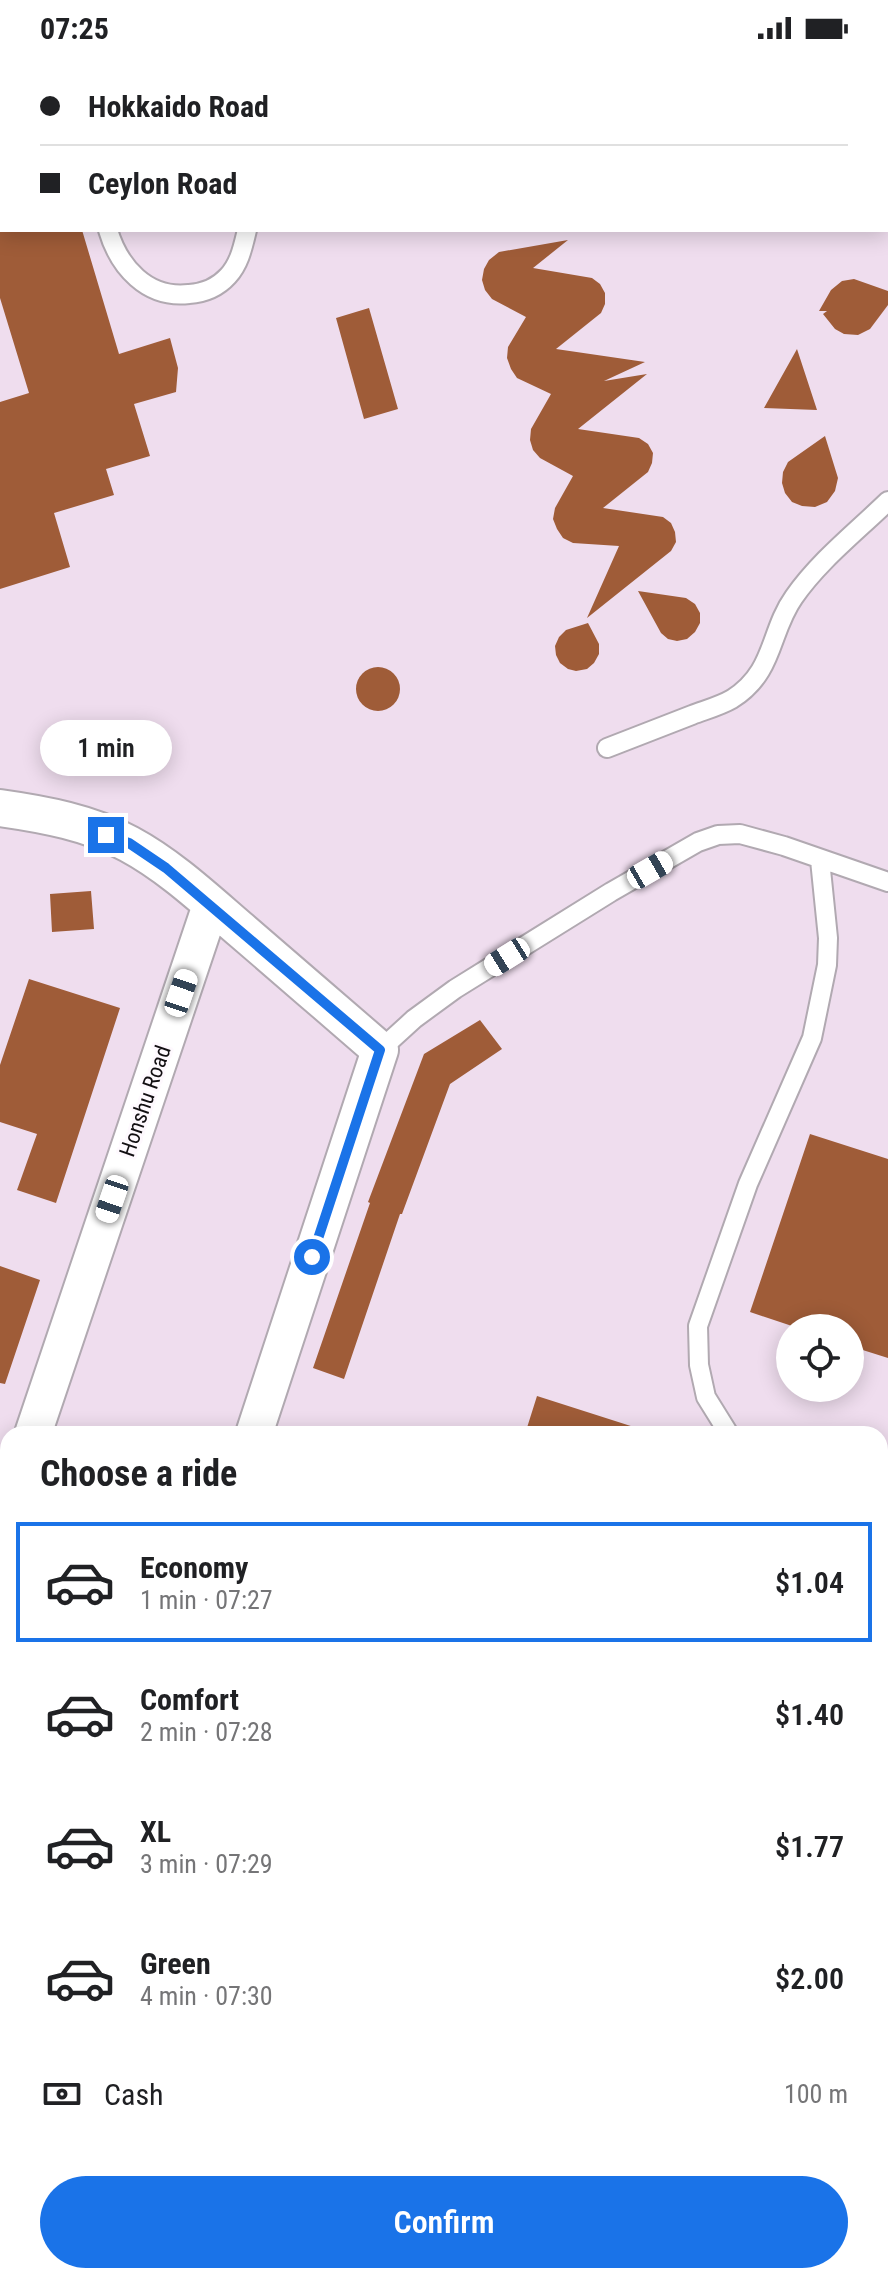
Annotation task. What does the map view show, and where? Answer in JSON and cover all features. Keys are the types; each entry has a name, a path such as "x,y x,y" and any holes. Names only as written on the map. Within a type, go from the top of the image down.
{"street":[{"path":"0,808 83,826 129,843 211,905 380,1050 257,1426"},
{"name":"Honshu Road","path":"36,1426 211,905"}],"lane":[{"path":"109,232 130,272 149,288 179,295 212,289 227,278 239,259 246,232"},
{"path":"607,748 731,700 748,686 763,667 782,619 798,590 888,501"},
{"path":"380,1050 414,1019 455,989 611,892 698,842 718,835 740,834 784,846 888,882"},
{"path":"724,1426 706,1397 699,1365 698,1326 748,1184 812,1038 827,965 828,938 820,860"}],"shaded area":[{"path":"0,232 888,232 888,1426 0,1426"}],"building":[{"path":"0,232 83,232 119,354 170,338 178,368 176,392 134,404 150,456 106,469 114,495 54,513 70,567 0,589 0,402 29,393 0,298"},
{"path":"568,240 533,268 592,278 605,293 605,304 601,313 556,349 645,362 604,381 647,374 578,429 639,438 648,444 653,453 648,472 603,508 663,517 671,523 676,542 671,551 587,618 619,546 573,543 563,538 557,529 553,519 555,508 573,476 540,458 530,440 531,429 551,394 517,378 511,369 507,358 508,347 526,317 492,299 482,280 489,260 499,252"},
{"path":"854,279 888,291 888,305 870,329 858,335 844,334 835,329 823,314 827,311 819,311 831,290 842,281"},
{"path":"369,308 398,409 364,419 336,318"},
{"path":"797,349 817,410 764,408"},
{"path":"825,436 838,478 835,491 827,502 815,507 792,502 782,483 788,462"},
{"path":"638,591 686,598 695,604 700,613 700,623 695,632 687,639 668,639 661,633"},
{"path":"588,623 599,644 599,654 587,669 568,669 560,663 555,646 566,630"},
{"path":"378,667 393,674 400,689 393,704 378,711 363,704 356,689 363,674"},
{"path":"91,891 94,929 52,932 50,894"},
{"path":"29,979 120,1008 56,1203 17,1190 37,1134 0,1122 0,1065"},
{"path":"480,1020 502,1049 450,1084 400,1214 344,1379 313,1368 368,1202 424,1054"},
{"path":"810,1134 888,1159 888,1358 864,1350 864,1314 776,1314 776,1321 750,1312"},
{"path":"0,1266 40,1280 5,1384 0,1383"},
{"path":"537,1396 631,1426 528,1426"}],"route":[{"path":"106,835 129,843 166,868 380,1050 312,1257"}]}
